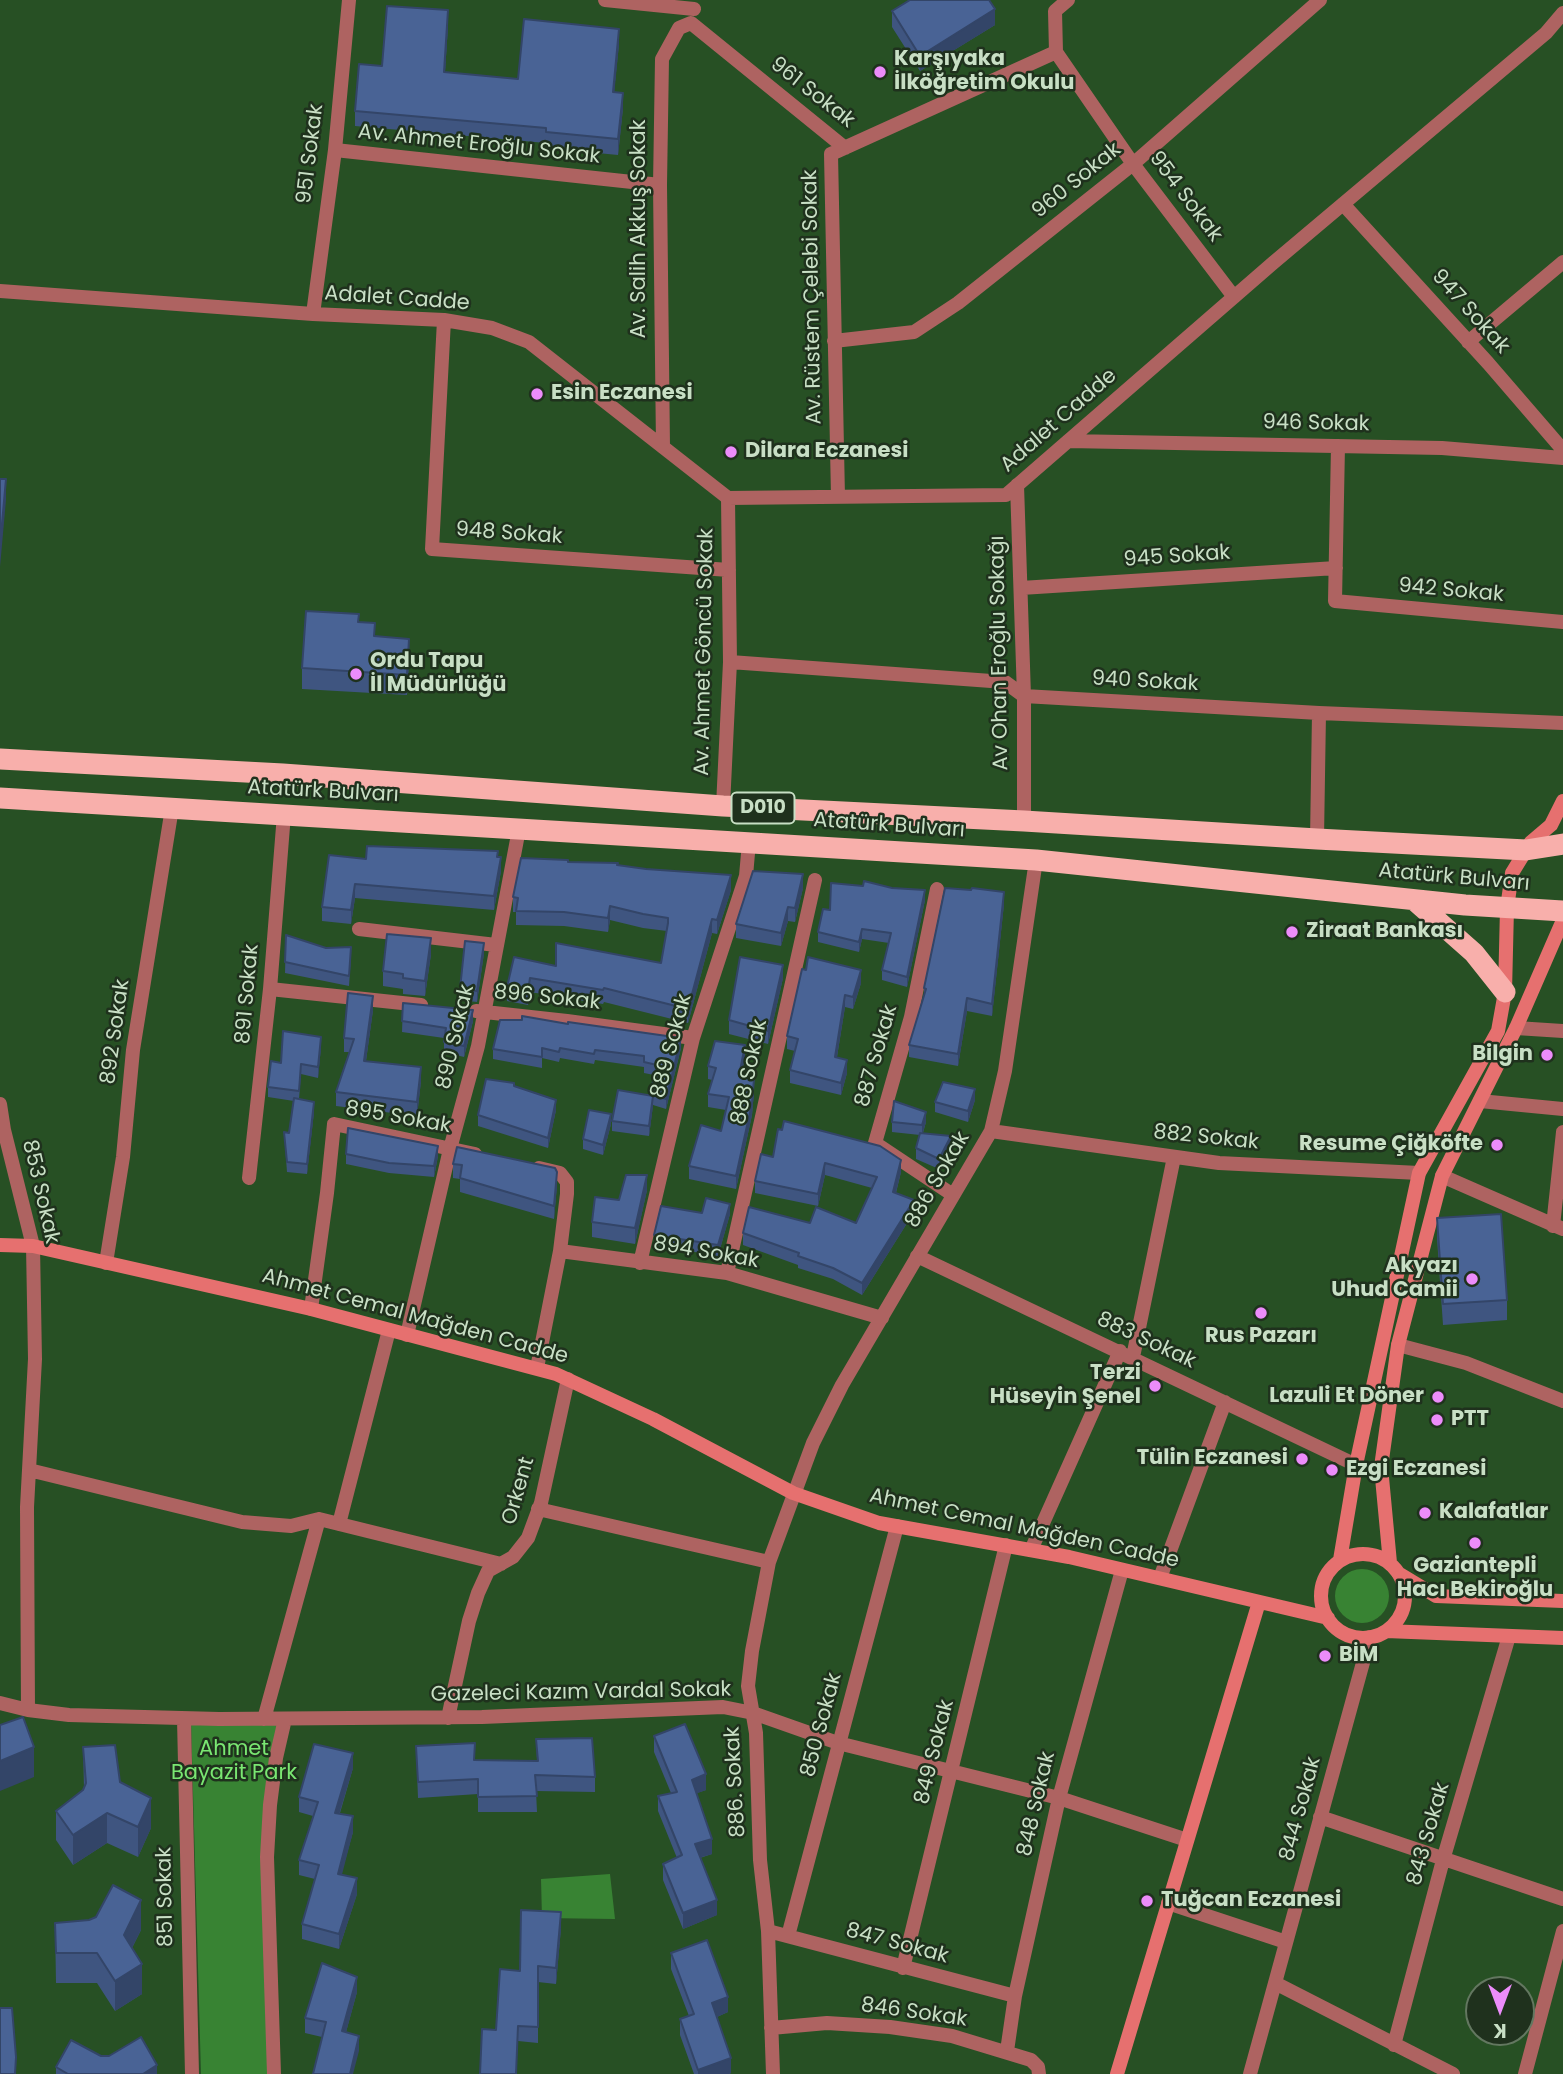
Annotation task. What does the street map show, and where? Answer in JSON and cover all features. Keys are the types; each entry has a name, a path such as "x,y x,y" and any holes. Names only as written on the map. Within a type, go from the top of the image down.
{"highway":[{"name":"Atatürk Bulvarı","path":"0,760 283,774 723,806 1317,839 1526,849 1563,844"},
{"name":"Atatürk Bulvarı","path":"0,798 1036,860 1413,900 1563,911"},
{"path":"1413,900 1474,953 1505,992"}],"main road":[{"path":"1340,1560 1356,1465 1419,1173 1498,1031 1505,992 1507,908 1512,873 1526,849 1551,825 1563,801"},
{"path":"1563,920 1516,1028 1441,1176 1398,1345 1381,1467 1394,1568 1404,1585 1402,1611 1396,1622 1386,1631 1370,1637 1358,1637 1336,1628 1322,1606 1321,1593 1330,1569 1340,1560 1365,1554 1378,1557 1394,1568 1436,1596 1563,1601"},
{"name":"Ahmet Cemal Mağden Cadde","path":"0,1245 33,1246 311,1309 537,1368 568,1379 653,1419 793,1493 879,1522 1031,1550 1328,1618"},
{"path":"1117,2074 1259,1602"},
{"path":"1386,1631 1563,1638"}],"street":[{"name":"951 Sokak","path":"313,314 335,150 349,0"},
{"path":"606,0 693,10"},
{"path":"1056,52 1051,6 1068,0"},
{"name":"960 Sokak","path":"834,341 914,331 958,303 1133,164 1320,0"},
{"name":"961 Sokak","path":"693,10 845,148 1056,52"},
{"name":"Av. Salih Akkuş Sokak","path":"663,447 660,185 662,59 679,28 693,10"},
{"name":"Adalet Cadde","path":"0,291 313,314 444,320 492,328 529,342 728,498 1006,495 1234,297 1546,33 1563,13"},
{"name":"954 Sokak","path":"1056,52 1133,164 1234,297"},
{"name":"Av. Rüstem Çelebi Sokak","path":"838,497 831,154 845,148"},
{"name":"Av. Ahmet Eroğlu Sokak","path":"335,150 660,185"},
{"name":"947 Sokak","path":"1343,204 1563,450"},
{"path":"1468,342 1563,262"},
{"name":"948 Sokak","path":"444,320 432,549 729,570"},
{"name":"946 Sokak","path":"1068,441 1443,448 1563,458"},
{"path":"1336,568 1338,446"},
{"name":"Av Ohan Eroğlu Sokağı","path":"1017,485 1024,696 1024,821"},
{"name":"Av. Ahmet Göncü Sokak","path":"723,806 730,662 728,498"},
{"name":"945 Sokak","path":"1021,587 1336,568"},
{"name":"942 Sokak","path":"1336,568 1335,601 1563,622"},
{"name":"940 Sokak","path":"730,662 1005,682 1024,696 1319,713 1563,723"},
{"path":"1317,839 1319,713"},
{"name":"892 Sokak","path":"106,1263 123,1157 133,1050 172,808"},
{"name":"891 Sokak","path":"249,1178 270,989 284,814"},
{"name":"890 Sokak","path":"407,1335 450,1149 478,1046 519,829"},
{"name":"889 Sokak","path":"640,1263 693,1038 746,876 749,842"},
{"name":"886 Sokak","path":"793,1493 813,1443 842,1385 991,1131 1005,1072 1036,860"},
{"name":"888 Sokak","path":"727,1273 816,880"},
{"name":"887 Sokak","path":"937,889 911,1017 874,1143 953,1195"},
{"path":"359,929 496,945"},
{"path":"270,989 430,1006"},
{"name":"896 Sokak","path":"457,1009 693,1038"},
{"path":"1516,1028 1563,1031"},
{"path":"1480,1101 1563,1109"},
{"name":"853 Sokak","path":"0,1104 33,1246 35,1359 29,1470 26,1618 28,1710"},
{"name":"895 Sokak","path":"311,1309 334,1124 487,1157"},
{"name":"882 Sokak","path":"991,1131 1219,1163 1419,1173"},
{"path":"1441,1176 1558,1228 1563,1132"},
{"path":"1031,1550 1127,1354 1174,1157"},
{"path":"524,1165 560,1173 567,1182 560,1251 537,1368"},
{"name":"894 Sokak","path":"560,1251 727,1273 882,1318"},
{"name":"883 Sokak","path":"917,1256 1356,1465"},
{"path":"339,1524 389,1330"},
{"path":"1398,1345 1466,1363 1563,1401"},
{"name":"Orkent","path":"448,1718 469,1621 478,1593 488,1572 513,1557 528,1538 538,1509 568,1379"},
{"path":"1160,1578 1226,1402"},
{"path":"29,1470 242,1522 291,1526 319,1519 501,1564"},
{"name":"886. Sokak","path":"774,2074 768,1931 760,1860 754,1713 748,1686 769,1562 793,1493"},
{"path":"538,1509 769,1562"},
{"path":"264,1720 319,1519"},
{"name":"850 Sokak","path":"788,1936 897,1526"},
{"name":"849 Sokak","path":"904,1968 1006,1545"},
{"name":"848 Sokak","path":"1007,2051 1015,1996 1059,1798 1122,1570"},
{"name":"843 Sokak","path":"1394,2045 1443,1860 1509,1636"},
{"name":"844 Sokak","path":"1252,2073 1370,1637"},
{"name":"Gazeleci Kazım Vardal Sokak","path":"0,1703 69,1715 264,1720 448,1718 723,1707 754,1713 838,1742 1059,1798 1187,1840"},
{"name":"851 Sokak","path":"184,1718 192,2074"},
{"path":"274,2074 267,1857 270,1805 285,1720"},
{"path":"1320,1817 1563,1899"},
{"path":"1168,1903 1286,1942"},
{"name":"847 Sokak","path":"768,1931 1015,1996"},
{"path":"1525,2074 1563,1931"},
{"path":"1275,1983 1453,2074"},
{"name":"846 Sokak","path":"771,2028 827,2023 890,2027 952,2036 1031,2060 1038,2067 1039,2074"}],"green space":[{"path":"1362,1569 1381,1577 1389,1596 1381,1615 1362,1623 1343,1615 1335,1596 1343,1577"},
{"name":"Ahmet Bayazit Park","path":"285,1719 270,1805 276,2074 201,2074 191,1720"},
{"path":"610,1874 615,1919 542,1918 541,1879"}],"building":[{"path":"910,0 989,0 995,9 920,56 892,11"},
{"path":"387,6 448,10 444,72 518,79 524,19 619,29 613,92 623,93 618,139 546,132 546,128 355,111 359,64 382,66"},
{"path":"0,479 6,479 0,546"},
{"path":"306,611 359,614 358,622 375,623 374,636 409,639 407,675 302,668"},
{"path":"367,846 498,851 497,857 501,857 494,896 355,884 351,910 322,907 329,855 366,859"},
{"path":"521,858 618,863 617,865 646,869 731,875 717,920 712,919 688,1009 604,988 603,990 530,978 528,991 507,987 514,957 556,966 556,943 661,963 668,923 668,918 610,906 608,918 564,912 516,911 518,898 513,897"},
{"path":"753,871 803,874 795,908 788,907 781,933 736,924"},
{"path":"864,881 892,888 925,890 907,977 882,970 891,933 862,929 859,942 818,932 823,909 830,910 831,883 863,886"},
{"path":"945,888 1004,892 992,1004 967,998 958,1054 909,1045 926,989 924,988"},
{"path":"387,934 431,938 425,981 403,978 403,974 383,971"},
{"path":"286,935 326,948 351,947 349,976 285,962"},
{"path":"465,941 484,943 477,991 460,989"},
{"path":"740,957 783,965 768,1031 729,1020"},
{"path":"808,957 861,970 853,997 845,995 835,1057 847,1060 841,1083 790,1070 798,1039 787,1036 802,969 806,970"},
{"path":"348,993 373,996 364,1061 421,1067 417,1102 336,1092 354,1039 344,1038"},
{"path":"403,1003 473,1010 464,1046 444,1042 446,1028 402,1021"},
{"path":"522,1016 681,1038 666,1099 650,1094 657,1065 644,1062 644,1056 595,1050 594,1054 560,1048 559,1052 542,1048 542,1057 493,1049 500,1020 522,1020"},
{"path":"283,1031 321,1037 318,1067 301,1064 299,1091 268,1087 271,1061 281,1063"},
{"path":"715,1041 745,1045 739,1076 754,1079 752,1103 736,1176 689,1166 701,1125 721,1131 729,1097 708,1094 716,1068 708,1066"},
{"path":"486,1079 514,1083 514,1086 556,1100 548,1138 478,1115"},
{"path":"943,1082 975,1089 968,1111 935,1102"},
{"path":"618,1090 653,1096 649,1126 612,1121"},
{"path":"294,1098 314,1102 307,1164 287,1162 284,1132 289,1133"},
{"path":"894,1101 926,1112 922,1125 892,1122"},
{"path":"589,1110 611,1114 603,1145 583,1139"},
{"path":"784,1121 880,1146 901,1160 893,1192 914,1200 862,1283 833,1268 798,1256 799,1253 743,1233 749,1207 810,1223 816,1207 856,1223 877,1177 825,1163 818,1194 755,1181 761,1154 773,1157 778,1129 782,1130"},
{"path":"348,1128 438,1146 434,1166 389,1163 346,1154"},
{"path":"920,1133 951,1136 939,1159 916,1148"},
{"path":"457,1147 555,1168 557,1172 554,1206 460,1178 462,1165 453,1164"},
{"path":"626,1175 647,1175 635,1228 592,1222 595,1197 619,1200"},
{"path":"706,1198 730,1204 718,1245 654,1235 661,1206 702,1213"},
{"name":"Akyazı Uhud Camii","path":"1501,1214 1507,1300 1443,1304 1437,1218"},
{"path":"23,1717 34,1747 0,1761 0,1725"},
{"path":"685,1724 706,1774 692,1780 712,1839 695,1844 717,1900 683,1913 663,1864 682,1855 658,1796 677,1792 654,1736"},
{"path":"592,1738 595,1777 535,1775 537,1796 478,1797 478,1779 418,1782 416,1746 475,1743 474,1760 538,1761 536,1739"},
{"path":"314,1744 353,1753 335,1813 353,1816 338,1874 357,1878 339,1934 302,1924 319,1865 299,1860 318,1802 299,1797"},
{"path":"115,1745 120,1782 151,1798 138,1827 107,1813 73,1835 56,1811 83,1790 86,1783 83,1747"},
{"path":"113,1885 141,1900 124,1935 142,1964 115,1981 97,1953 56,1953 55,1923 96,1917"},
{"path":"521,1910 561,1912 556,1968 538,1966 538,2027 518,2026 516,2074 480,2074 482,2029 496,2030 500,1969 520,1971"},
{"path":"707,1940 728,1997 712,2003 731,2058 698,2070 680,2019 694,2014 671,1953"},
{"path":"322,1963 357,1977 342,2031 359,2036 350,2074 313,2074 326,2022 305,2018"},
{"path":"0,2008 12,2008 15,2074 0,2074"},
{"path":"141,2037 157,2065 143,2074 68,2074 56,2067 71,2040 101,2056 109,2056"}],"place":[{"name":"Karşıyaka İlköğretim Okulu","path":"880,72"},
{"name":"Esin Eczanesi","path":"537,394"},
{"name":"Dilara Eczanesi","path":"731,452"},
{"name":"Ordu Tapu İl Müdürlüğü","path":"356,674"},
{"name":"Ziraat Bankası","path":"1292,932"},
{"name":"Bilgin","path":"1547,1055"},
{"name":"Resume Çiğköfte","path":"1497,1145"},
{"name":"Akyazı Uhud Camii","path":"1472,1279"},
{"name":"Rus Pazarı","path":"1261,1313"},
{"name":"Terzi Hüseyin Şenel","path":"1155,1386"},
{"name":"Lazuli Et Döner","path":"1438,1397"},
{"name":"PTT","path":"1437,1420"},
{"name":"Tülin Eczanesi","path":"1302,1459"},
{"name":"Ezgi Eczanesi","path":"1332,1470"},
{"name":"Kalafatlar","path":"1425,1513"},
{"name":"Gaziantepli Hacı Bekiroğlu","path":"1475,1543"},
{"name":"BİM","path":"1325,1656"},
{"name":"Tuğcan Eczanesi","path":"1147,1901"}]}
